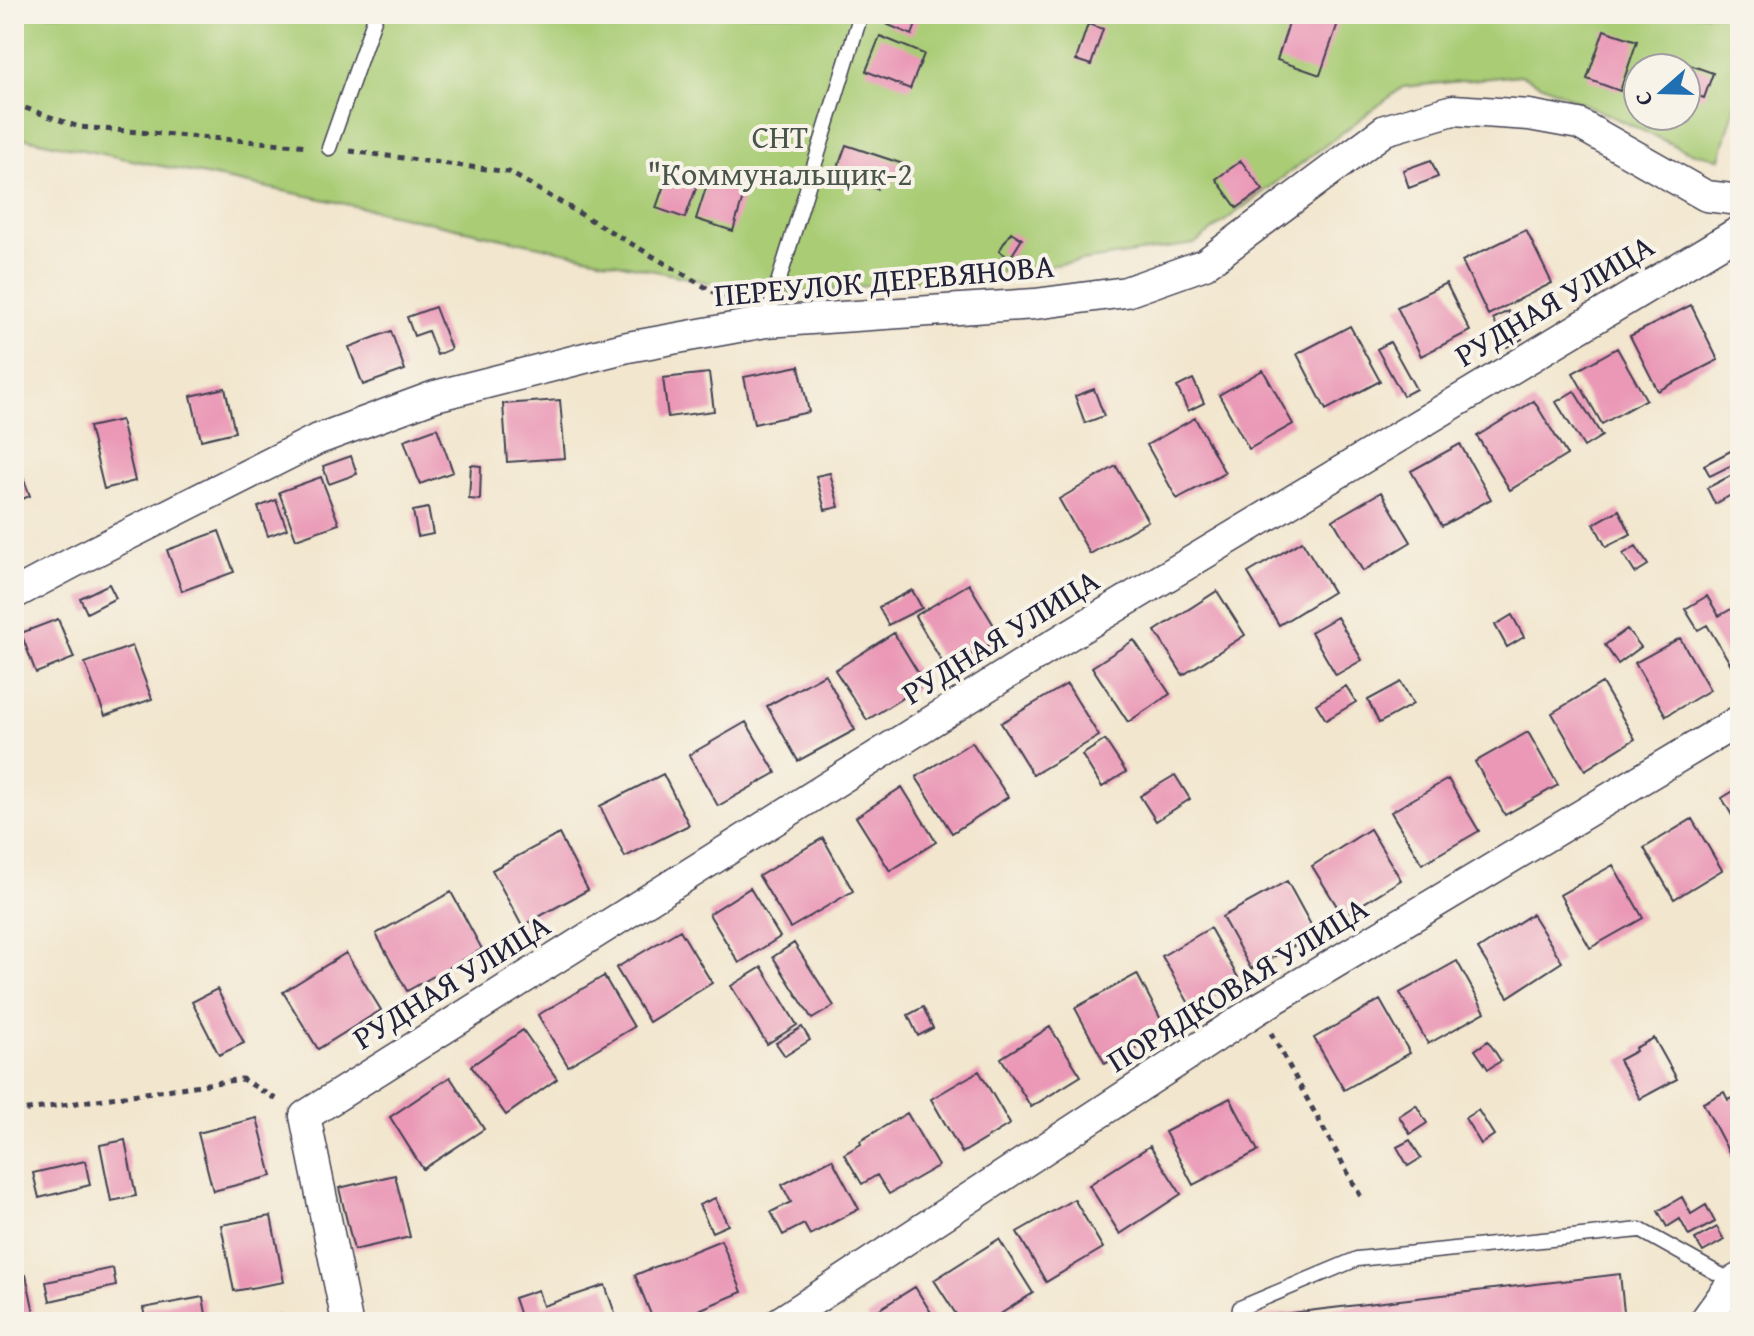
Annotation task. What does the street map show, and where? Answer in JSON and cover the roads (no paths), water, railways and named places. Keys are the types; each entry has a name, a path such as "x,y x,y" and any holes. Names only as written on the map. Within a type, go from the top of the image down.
{"street":[{"name":"ПЕРЕУЛОК ДЕРЕВЯНОВА","path":"14,594 316,440 435,396 628,347 766,322 1035,304 1126,292 1205,264 1385,130 1453,110 1529,115 1579,124 1706,196 1740,200"},
{"name":"РУДНАЯ УЛИЦА","path":"347,1322 305,1116 1056,643 1740,231"},
{"name":"ПОРЯДКОВАЯ УЛИЦА","path":"780,1322 1258,1009 1740,720"},
{"path":"1704,1322 1737,1280"}],"lane":[{"path":"329,148 376,14"},
{"path":"766,322 861,14"},
{"path":"1238,1322 1240,1308 1357,1259 1640,1230 1737,1280"}],"park label":[{"name":"СНТ \"Коммунальщик-2","path":"780,154"}]}
